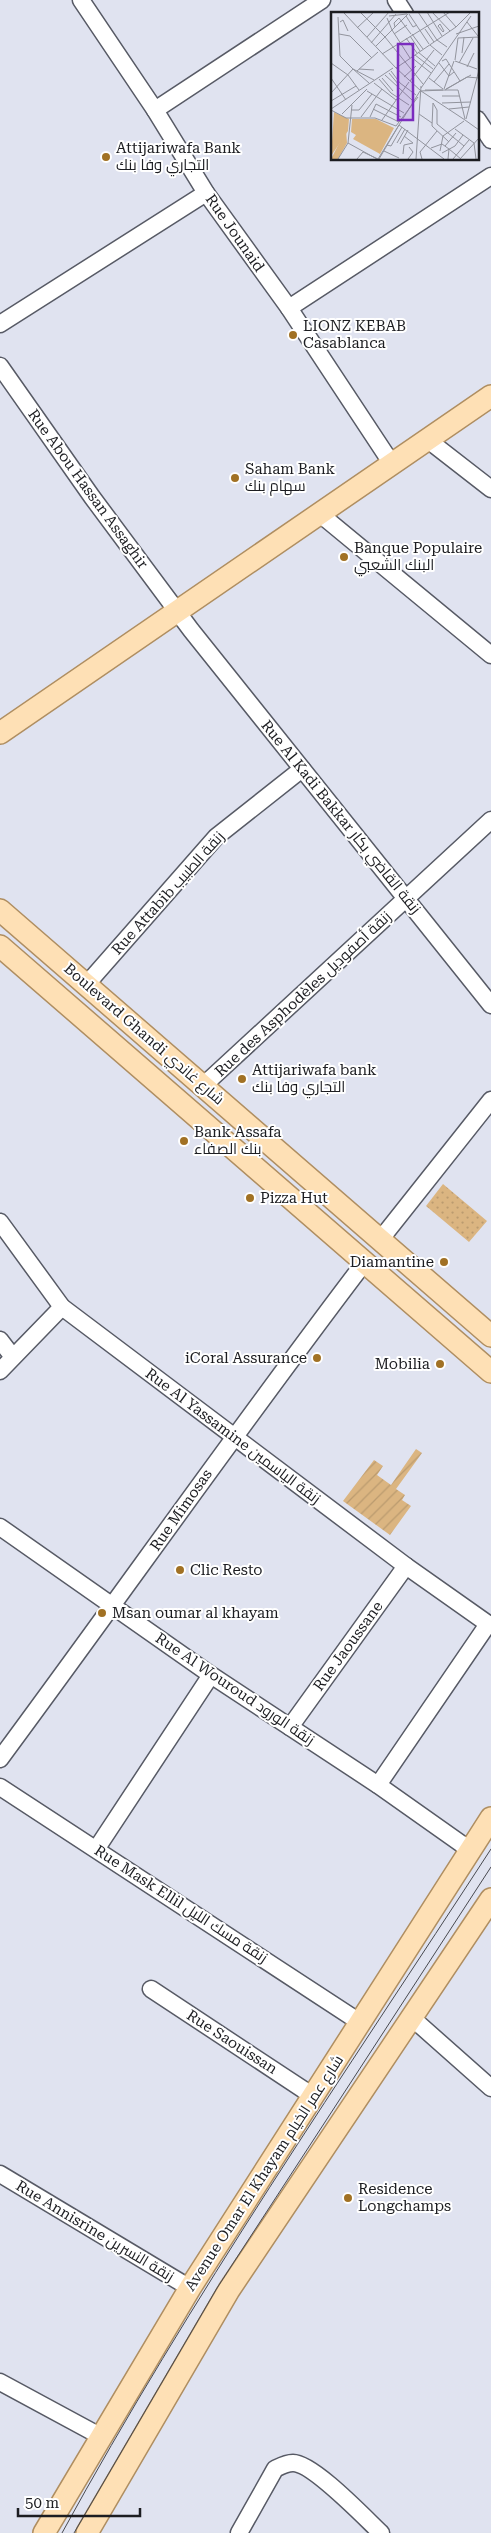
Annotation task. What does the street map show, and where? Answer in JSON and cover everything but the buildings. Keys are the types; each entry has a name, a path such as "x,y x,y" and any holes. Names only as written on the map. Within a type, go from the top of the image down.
{"main road":[{"path":"0,733 491,396"},
{"name":"Boulevard Ghandi شارع غاندي","path":"0,910 491,1336"},
{"name":"Boulevard Ghandi شارع غاندي","path":"0,946 491,1372"},
{"name":"Avenue Omar El Khayam شارع عمر الخيام","path":"44,2533 100,2436 190,2288 491,1818"},
{"path":"87,2533 229,2290 491,1899"}],"street":[{"name":"Rue Jounaid","path":"81,0 155,110 206,193 289,308 392,464"},
{"path":"155,110 322,0"},
{"path":"396,0 404,12"},
{"path":"478,120 491,140"},
{"path":"289,308 491,176"},
{"path":"0,324 206,193"},
{"name":"Rue Abou Hassan Assaghir","path":"0,366 92,497 191,630"},
{"path":"428,440 491,489"},
{"path":"320,514 491,655"},
{"name":"Rue Al Kadi Bakkar زنقة القاضي بكار","path":"191,630 491,1004"},
{"name":"Rue Attabib زنقة الطبيب","path":"86,985 216,837 302,769"},
{"name":"Rue des Asphodèles زنقة أصفوديل","path":"204,1086 491,820"},
{"path":"380,1240 491,1100"},
{"name":"Rue Al Yassamine زنقة الياسمين","path":"0,1222 62,1307 406,1566 489,1625"},
{"name":"Rue Mimosas","path":"0,1759 113,1606 233,1437 364,1263"},
{"path":"0,1371 62,1307"},
{"path":"0,1340 13,1357"},
{"name":"Rue Al Wouroud زنقة الورود","path":"0,1527 211,1675 378,1785 470,1850"},
{"name":"Rue Jaoussane","path":"290,1727 406,1566"},
{"path":"378,1785 489,1625"},
{"path":"96,1848 211,1675"},
{"name":"Rue Mask Ellil زنقة مسك الليل","path":"0,1787 361,2023"},
{"name":"Rue Saouissan","path":"151,1989 313,2096"},
{"path":"411,2017 491,2088"},
{"name":"Rue Annisrine زنقة النسرين","path":"0,2174 190,2288"},
{"path":"0,2382 100,2436"},
{"path":"240,2533 275,2469 283,2464 294,2463 305,2466 327,2482 382,2533"}],"shaded area":[{"path":"443,1184 487,1221 469,1242 426,1206"},
{"path":"416,1449 422,1453 396,1489 405,1495 402,1500 411,1506 390,1535 343,1501 374,1460 383,1466 377,1475 391,1485"}],"tram line":[{"path":"62,2533 111,2445 216,2272 491,1849"},
{"path":"74,2533 217,2288 491,1867"}],"place":[{"name":"Attijariwafa Bank التجاري وفا بنك","path":"106,157"},
{"name":"LIONZ KEBAB Casablanca","path":"293,335"},
{"name":"Saham Bank سهام بنك","path":"235,478"},
{"name":"Banque Populaire البنك الشعبي","path":"344,557"},
{"name":"Attijariwafa bank التجاري وفا بنك","path":"242,1079"},
{"name":"Bank Assafa بنك الصفاء","path":"184,1141"},
{"name":"Pizza Hut","path":"250,1198"},
{"name":"Diamantine","path":"444,1262"},
{"name":"iCoral Assurance","path":"317,1358"},
{"name":"Mobilia","path":"440,1364"},
{"name":"Clic Resto","path":"180,1570"},
{"name":"Msan oumar al khayam","path":"102,1613"},
{"name":"Residence Longchamps","path":"348,2198"}]}
